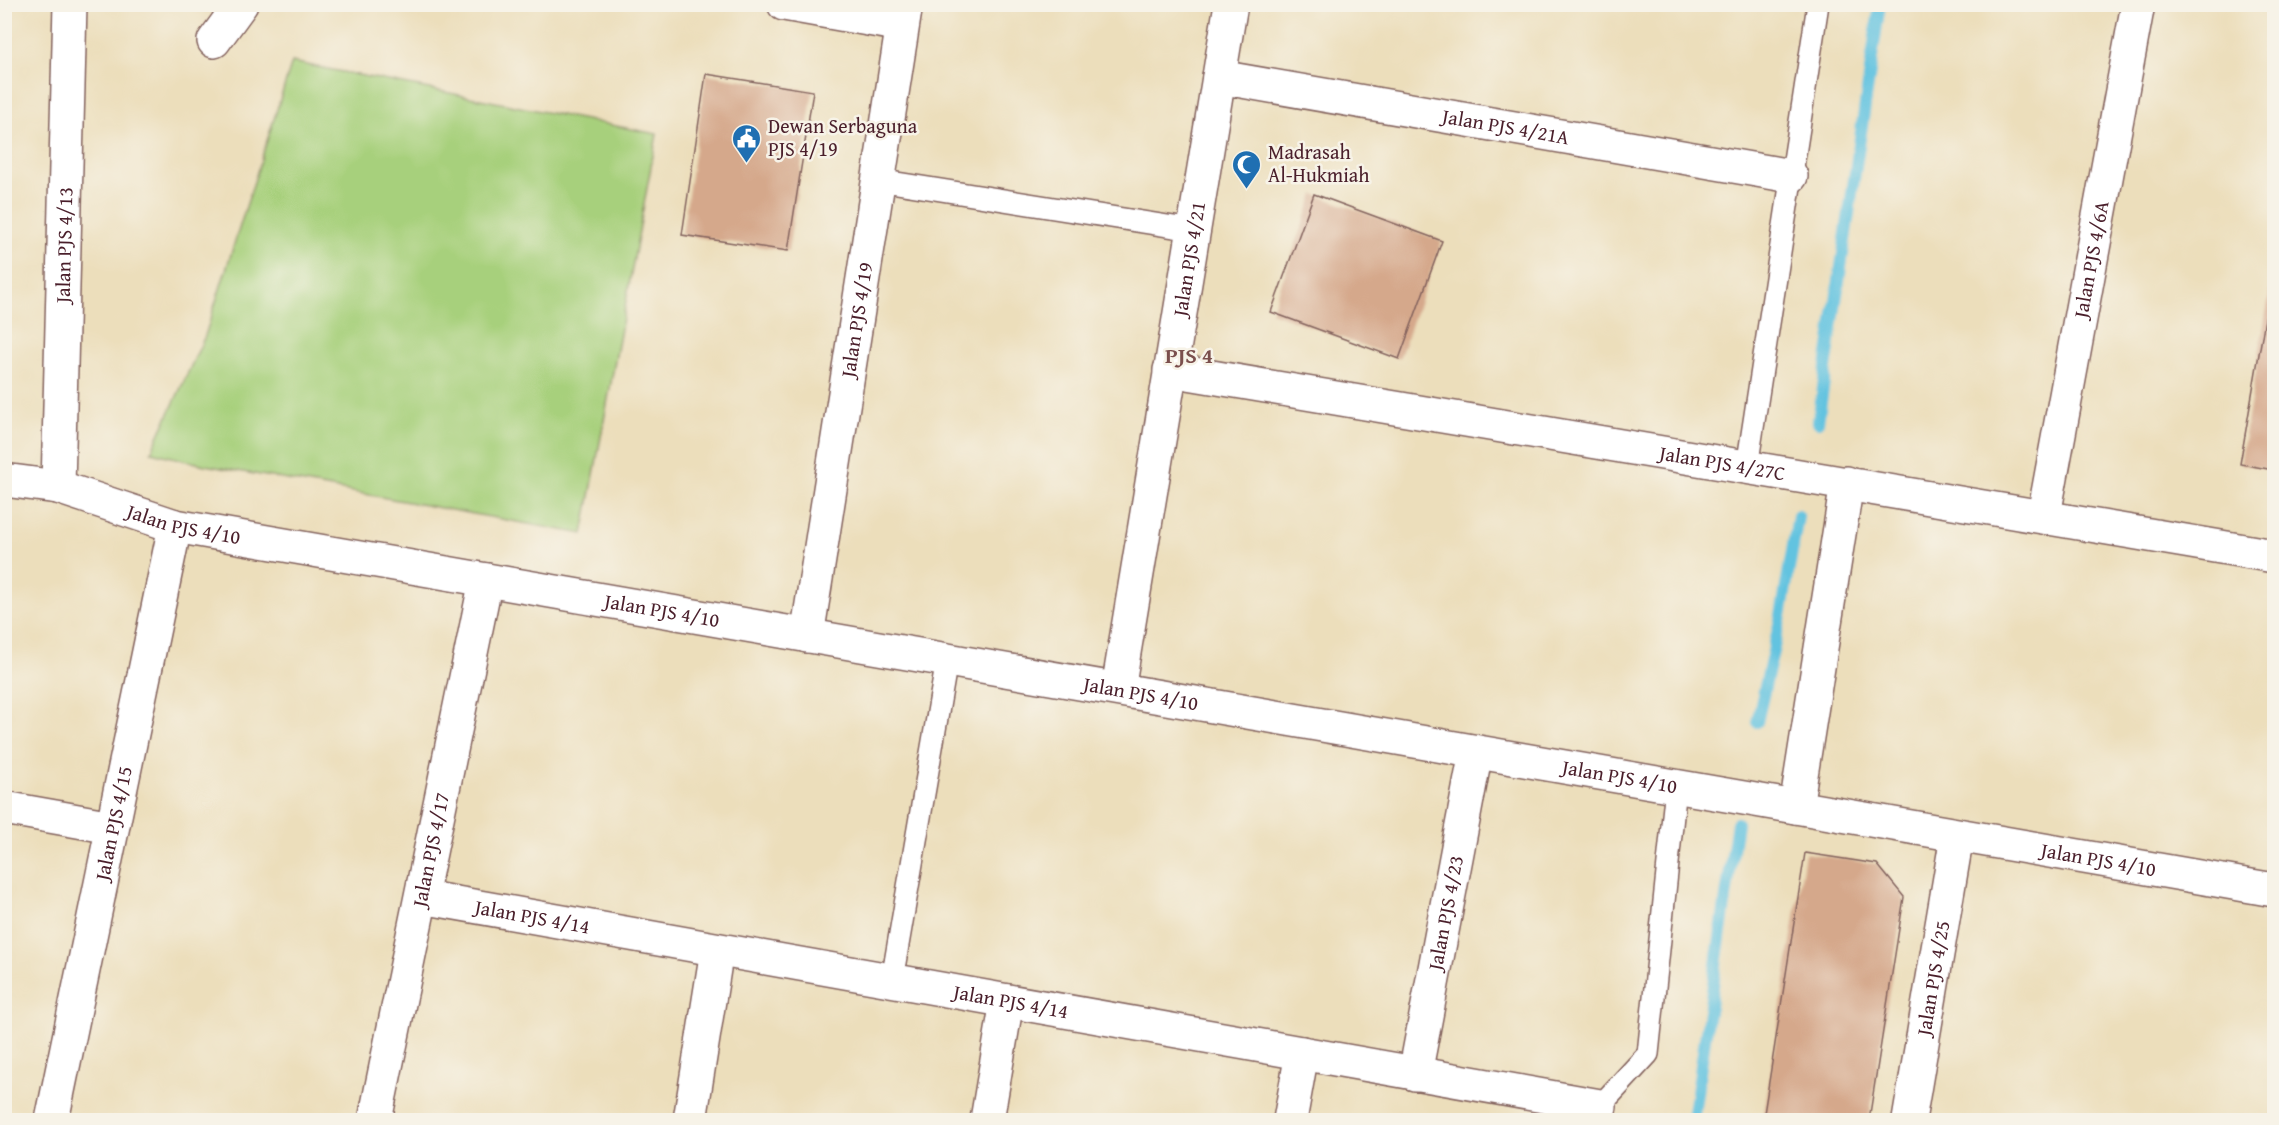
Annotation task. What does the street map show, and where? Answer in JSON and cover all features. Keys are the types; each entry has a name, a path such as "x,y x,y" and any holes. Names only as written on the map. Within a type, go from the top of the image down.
{"street":[{"name":"Jalan PJS 4/13","path":"58,487 70,4"},
{"path":"214,41 241,4"},
{"path":"784,4 904,15"},
{"name":"Jalan PJS 4/21","path":"1118,689 1231,4"},
{"name":"Jalan PJS 4/6A","path":"2044,515 2138,4"},
{"name":"Jalan PJS 4/19","path":"807,636 904,15"},
{"name":"Jalan PJS 4/21A","path":"1218,77 1791,176"},
{"name":"Jalan PJS 4/27C","path":"1170,370 2274,555"},
{"name":"Jalan PJS 4/10","path":"7,481 58,487 175,526 2274,891"},
{"path":"1796,807 1847,483"},
{"name":"Jalan PJS 4/15","path":"52,1120 175,526"},
{"name":"Jalan PJS 4/17","path":"375,1120 486,580"},
{"name":"Jalan PJS 4/23","path":"1415,1074 1476,752"},
{"path":"4,808 112,828"},
{"name":"Jalan PJS 4/25","path":"1909,1120 1957,836"},
{"name":"Jalan PJS 4/14","path":"422,897 1302,1053 1415,1074 1598,1113"},
{"path":"690,1120 717,950"},
{"path":"987,1120 1007,1001"},
{"path":"1290,1120 1302,1053"}],"lane":[{"path":"1747,467 1818,4"},
{"path":"878,180 1193,230"},
{"path":"892,980 947,660"},
{"path":"1598,1113 1648,1054 1676,787"}],"green space":[{"path":"292,62 657,134 583,534 205,465 151,452 205,336"}],"building":[{"name":"Dewan Serbaguna PJS 4/19","path":"706,74 813,91 788,251 682,235"},
{"path":"1314,194 1442,241 1399,359 1271,312"},
{"path":"2274,273 2274,470 2240,464"},
{"path":"1805,853 1877,864 1904,897 1869,1120 1763,1120"}],"waterway":[{"path":"1818,422 1880,4"},
{"path":"1757,722 1781,616 1798,516"},
{"path":"1693,1120 1737,823"}],"place":[{"name":"Dewan Serbaguna PJS 4/19","path":"747,164"},
{"name":"Madrasah Al-Hukmiah","path":"1247,190"}],"district":[{"name":"PJS 4","path":"1189,355"}]}
